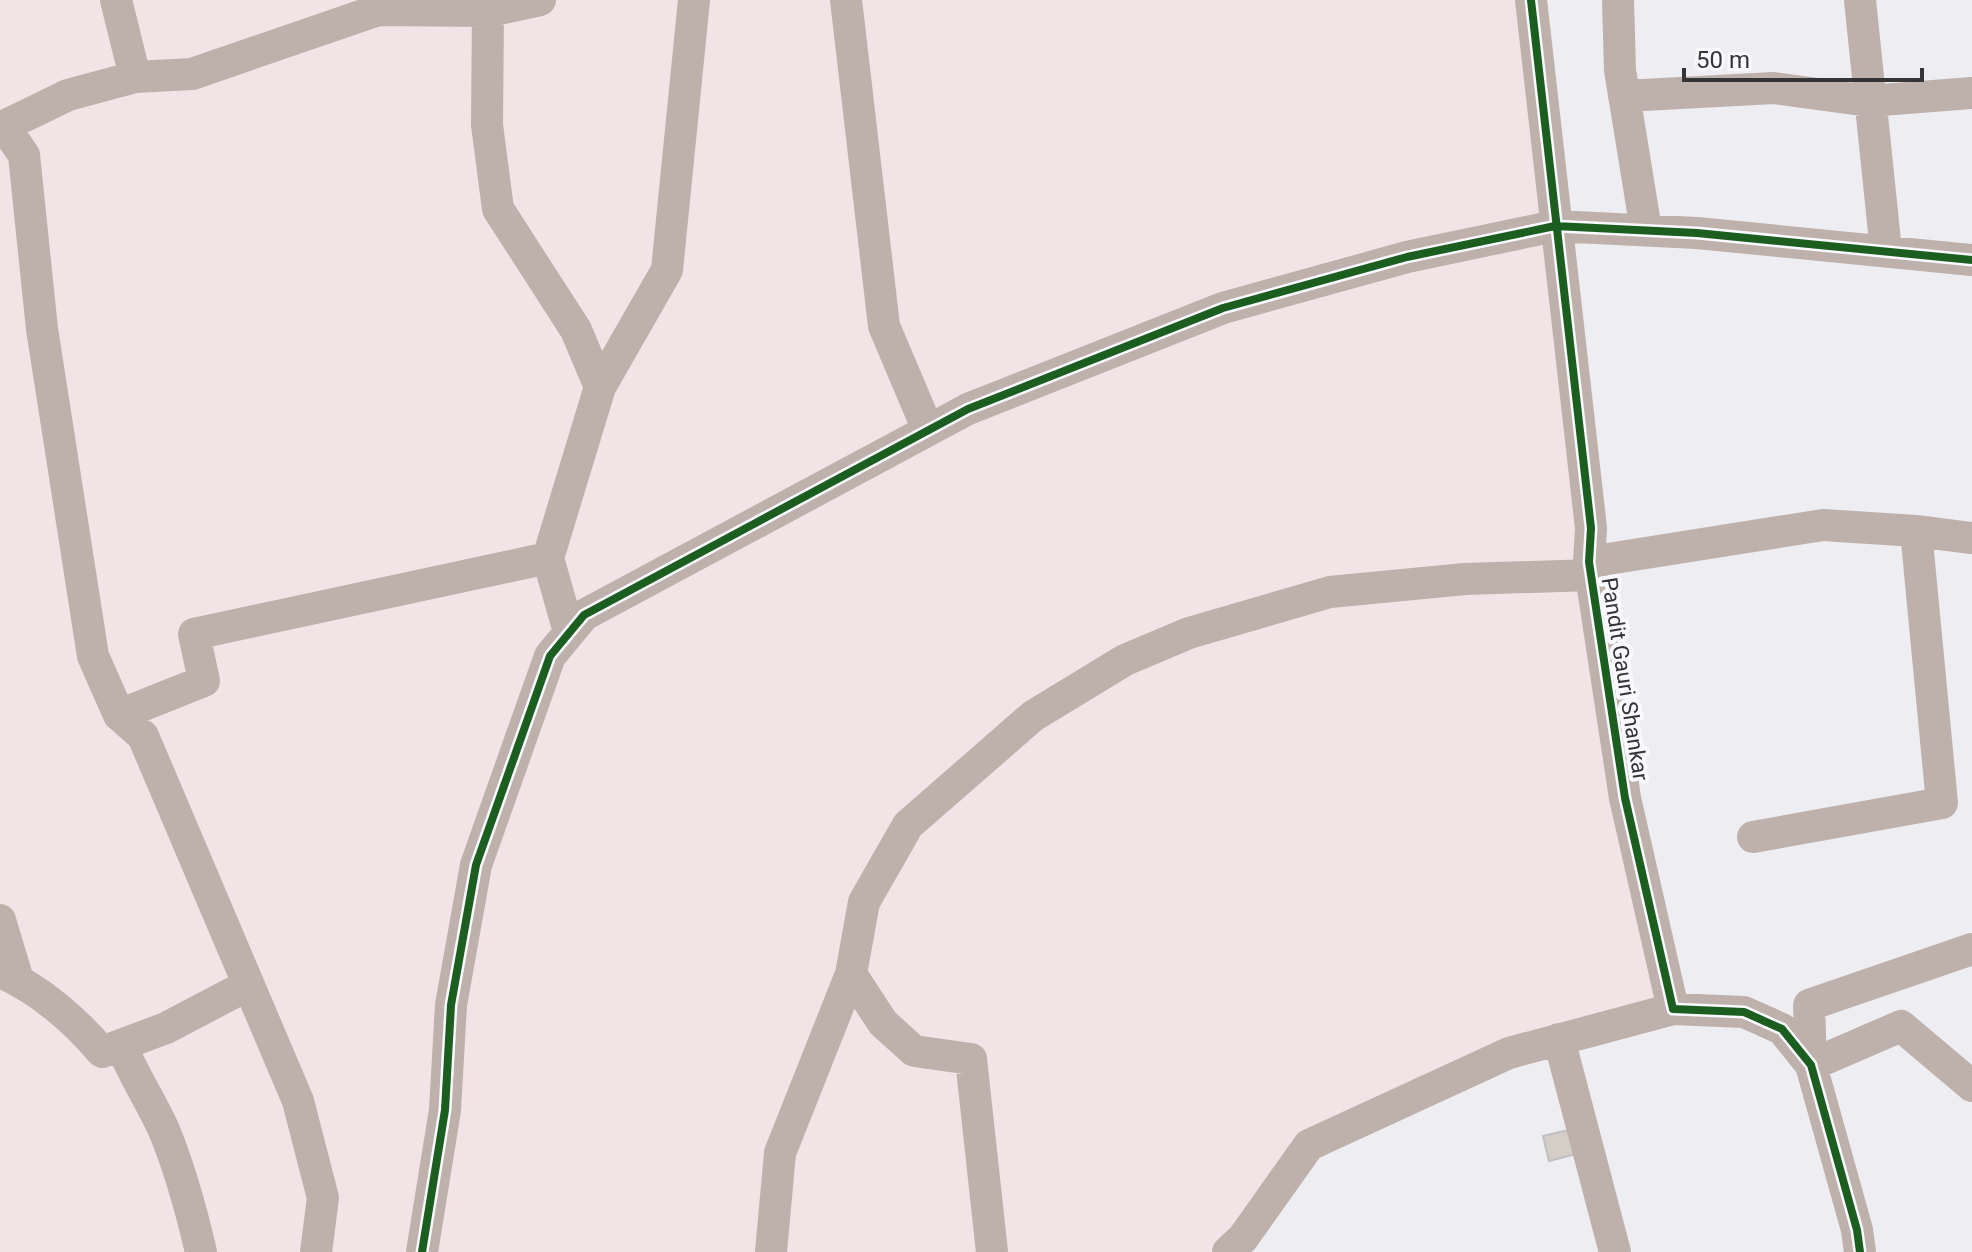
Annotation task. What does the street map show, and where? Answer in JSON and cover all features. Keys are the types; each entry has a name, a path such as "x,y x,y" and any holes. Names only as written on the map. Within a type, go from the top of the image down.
{"street":[{"path":"116,0 135,77"},
{"path":"316,1252 323,1198 298,1101 143,736 119,715 93,656 42,329 24,155 2,127 68,95 135,77 192,74 377,5 488,11 540,0"},
{"path":"569,632 548,558 600,387 667,270 694,0"},
{"path":"846,0 884,326 928,430"},
{"name":"Pandit Gauri Shankar","path":"1531,0 1591,528 1590,568 1625,798 1673,1009"},
{"path":"1618,0 1624,96 1646,230"},
{"path":"1860,0 1886,251"},
{"path":"488,11 487,125 498,209 576,330 600,387"},
{"path":"1624,96 1774,88 1869,101 1972,93"},
{"path":"422,1252 445,1110 451,1005 476,865 550,656 584,615 968,409 1223,308 1407,257 1555,226 1646,230 1972,260"},
{"path":"771,1252 780,1153 851,974 864,902 908,825 1033,716 1125,660 1189,633 1330,592 1590,568 1823,525 1972,538"},
{"path":"1753,837 1942,803 1916,531"},
{"path":"119,715 204,681 194,634 548,558"},
{"path":"0,920 9,976 82,1028 102,1052 166,1028 248,985"},
{"path":"1860,1252 1857,1230 1811,1065 1809,1005 1972,949"},
{"path":"851,974 883,1023 914,1051 971,1059 992,1252"},
{"path":"1228,1252 1243,1238 1309,1145 1509,1053 1673,1009 1744,1012 1782,1029 1811,1065"},
{"path":"1811,1065 1901,1026 1972,1086"},
{"path":"1559,1039 1615,1252"},
{"path":"121,1045 138,1086 161,1125 184,1182 201,1252"}],"shaded area":[{"path":"0,0 1532,0 1589,562 1673,1009 1381,1111 1309,1145 1228,1252 0,1252"}],"building":[{"path":"1581,1127 1587,1151 1549,1161 1543,1136"}],"cycle path":[{"path":"1531,0 1591,528 1589,562 1625,798 1673,1009 1744,1012 1782,1029 1811,1065 1857,1230 1860,1252"},
{"path":"422,1252 445,1110 451,1005 476,865 550,656 584,615 968,409 1223,308 1407,257 1555,226 1697,233 1972,260"}]}
